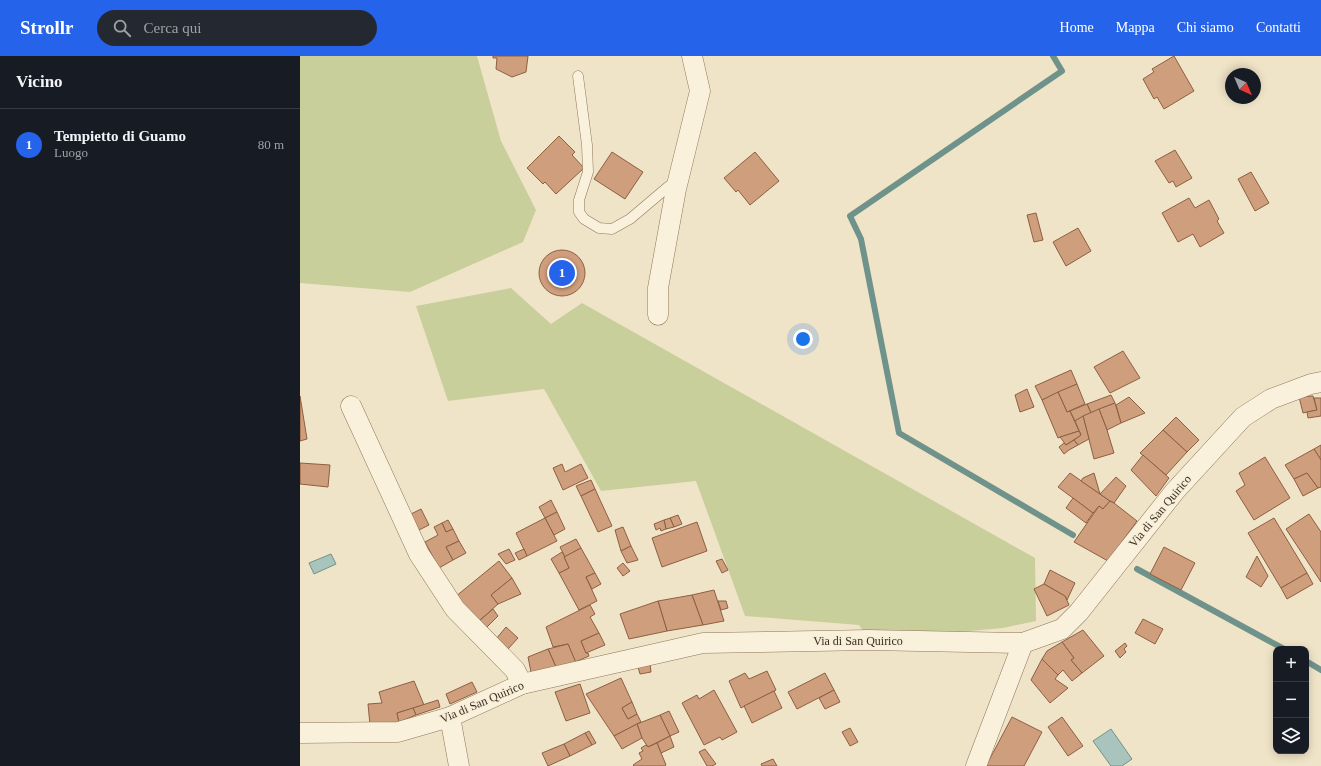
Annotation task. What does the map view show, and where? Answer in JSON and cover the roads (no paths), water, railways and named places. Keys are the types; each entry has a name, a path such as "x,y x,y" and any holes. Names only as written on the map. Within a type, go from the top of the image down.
{"street":[{"path":"658,315 658,288 676,189 700,92 692,56"},
{"name":"Via di San Quirico","path":"300,733 398,732 450,717 522,684 703,643 869,640 1023,642 1062,629 1080,612 1175,491 1243,417 1271,399 1311,384 1321,382"},
{"path":"351,406 419,554 455,609 515,670 522,684"},
{"path":"976,766 1023,642"},
{"path":"450,717 459,766"}],"lane":[{"path":"578,76 587,145 588,172 579,200 579,212 584,219 599,228 612,229 630,219 669,186 676,189"}],"water":[{"path":"331,554 336,564 314,574 309,563"},
{"path":"1111,729 1132,759 1122,766 1111,766 1093,741"}],"waterway":[{"path":"1053,56 1062,71 850,216 861,239 899,433 1073,535"},
{"path":"1137,569 1278,646"},
{"path":"1309,663 1321,670"}],"place":[{"name":"Tempietto di Guamo","path":"562,273"}]}
